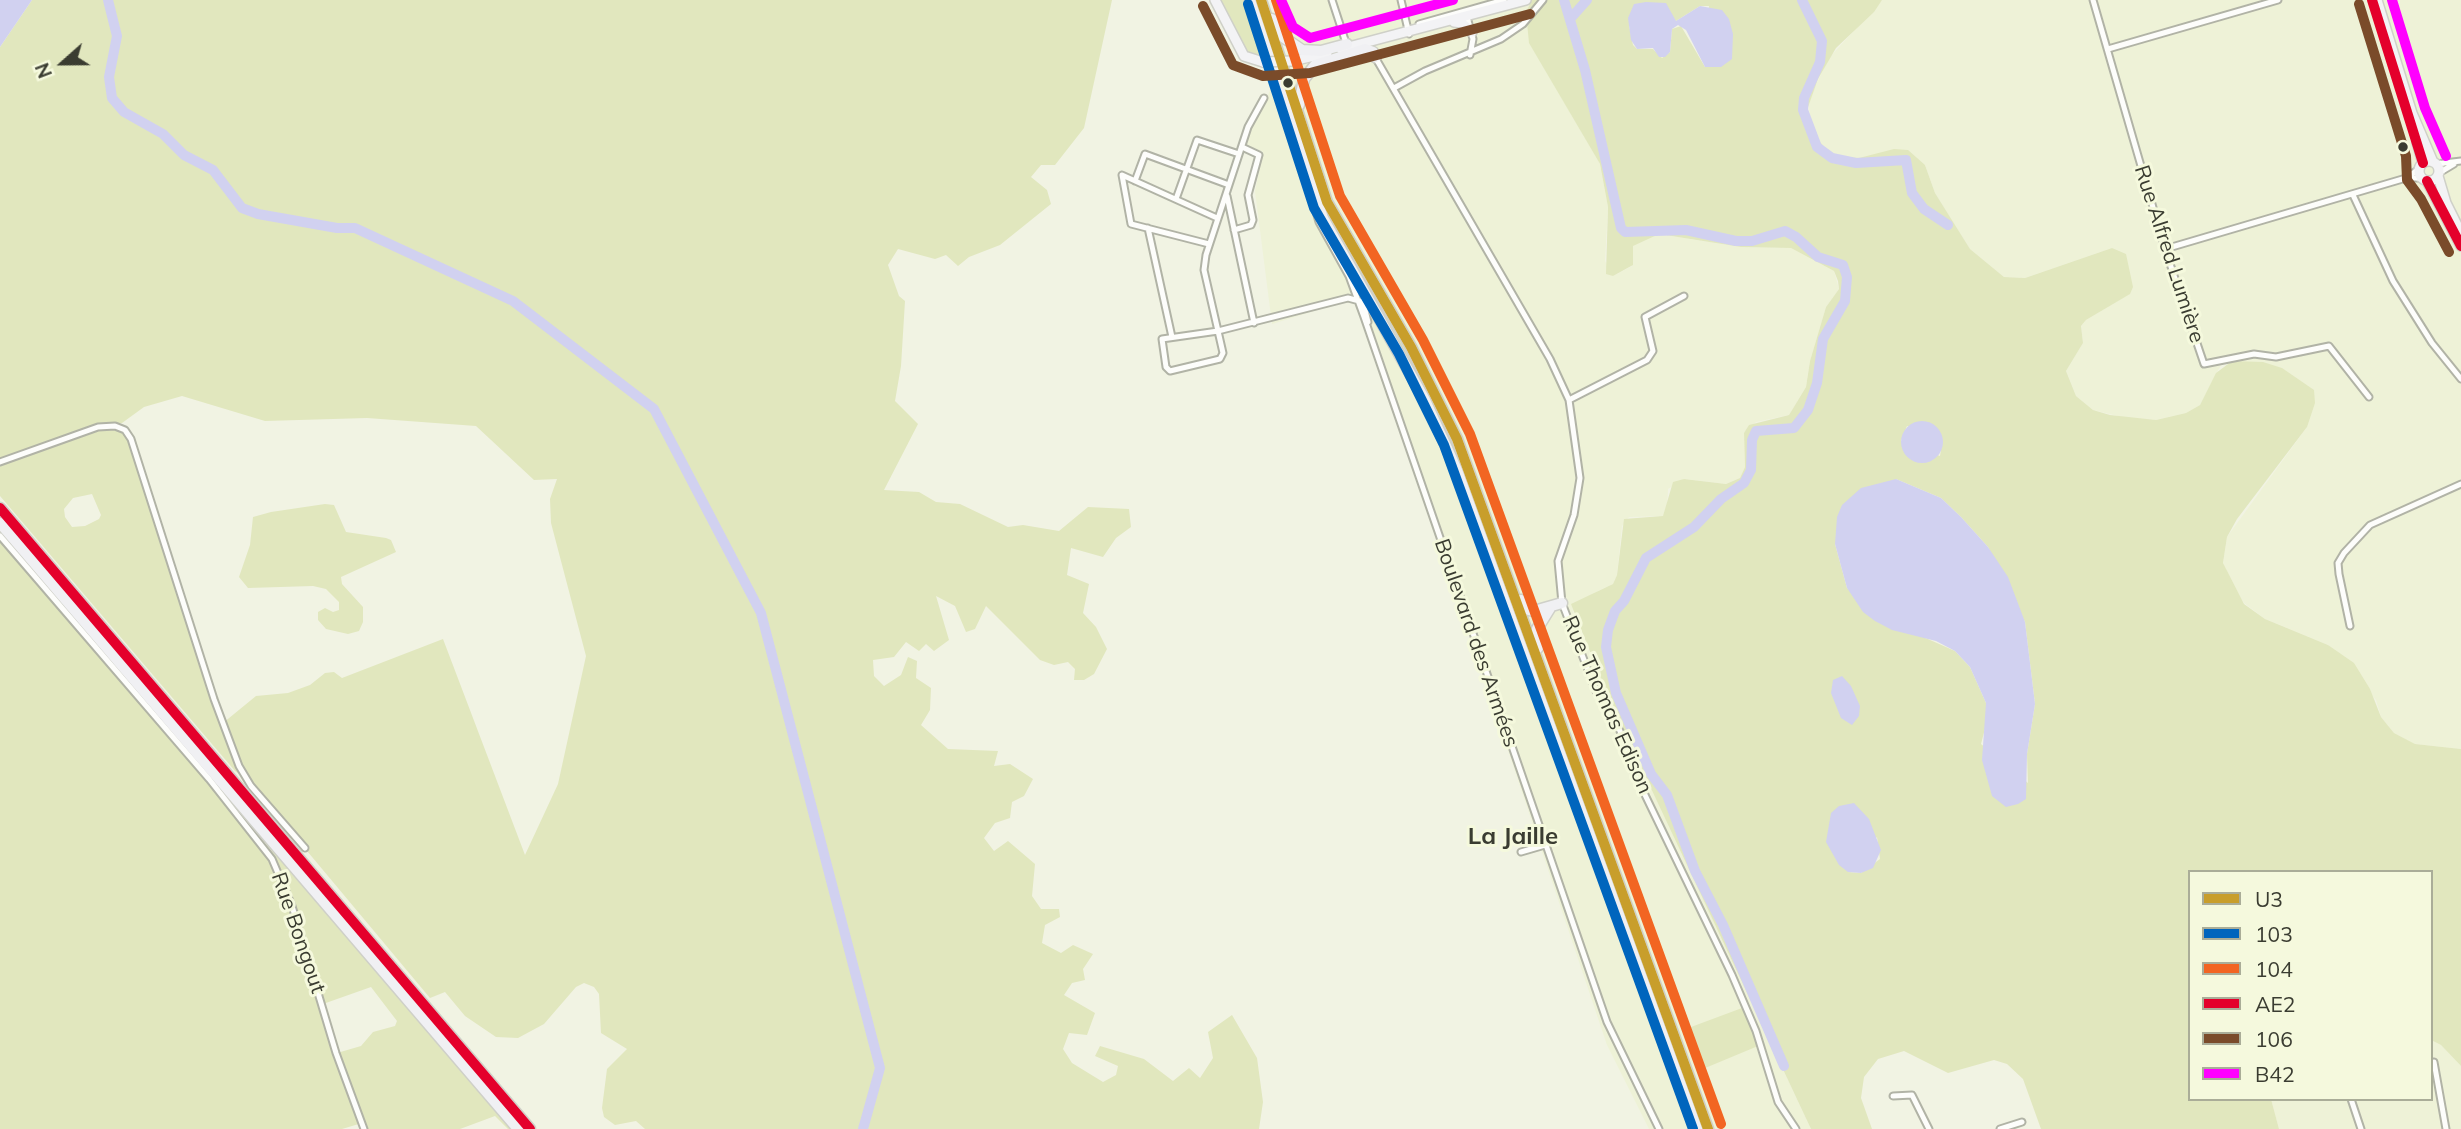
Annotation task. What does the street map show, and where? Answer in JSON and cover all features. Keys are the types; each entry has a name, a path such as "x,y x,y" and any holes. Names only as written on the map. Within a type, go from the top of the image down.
{"highway":[{"path":"1250,0 1323,218 1437,423 1628,908 1708,1129"},
{"path":"1264,0 1273,23 1283,37 1302,50 1321,51 1347,44"},
{"path":"1264,0 1327,202 1436,394 1524,606 1534,611 1562,604"},
{"path":"1298,113 1301,86 1309,70 1315,65 1365,49 1373,52 1376,57"},
{"path":"0,508 530,1129"},
{"path":"1489,522 1554,703"},
{"path":"0,523 518,1129"},
{"path":"1552,607 1540,622 1537,639 1554,703 1556,725 1572,795 1571,802"},
{"path":"1556,725 1591,782"},
{"path":"1556,725 1606,876 1698,1129"},
{"path":"1609,827 1608,839 1628,908"},
{"path":"1583,835 1606,876"}],"main road":[{"path":"1215,0 1244,56 1263,62 1292,61 1409,30 1452,22 1527,0"},
{"path":"2372,0 2423,173 2461,246"},
{"path":"2378,0 2421,139 2437,169 2446,203 2461,233"},
{"path":"1452,22 1462,23 1472,32"},
{"path":"2423,173 2437,169"},
{"path":"2423,173 2437,169"}],"street":[{"path":"1332,0 1347,44 1409,30 1504,0"},
{"path":"1401,0 1409,30"},
{"path":"1394,88 1425,71 1470,55 1511,33 1543,0"},
{"name":"Rue Alfred Lumière","path":"2093,0 2165,249 2204,364 2254,354 2276,358 2329,346 2369,397"},
{"path":"2108,49 2278,0"},
{"path":"1470,55 1472,32 1466,17 1478,7"},
{"name":"Rue Thomas Edison","path":"1376,57 1550,359 1569,400 1580,478 1574,515 1559,561 1562,604 1596,691 1620,731 1633,769 1737,986 1762,1049 1775,1095 1796,1129"},
{"path":"1264,98 1242,146 1209,244 1205,270 1218,331 1221,357 1170,371 1166,367 1160,342 1172,337 1218,331 1355,298"},
{"path":"1176,199 1197,140 1239,154"},
{"path":"1234,230 1251,225 1248,195 1259,155 1242,146"},
{"path":"1135,181 1145,154 1229,185"},
{"name":"Boulevard des Armées","path":"1301,155 1319,222 1349,276 1607,1022 1659,1129"},
{"path":"2437,169 2459,162"},
{"path":"2165,249 2423,173"},
{"path":"1209,244 1131,224 1122,176 1217,218"},
{"path":"1226,193 1254,323"},
{"path":"2353,195 2393,281 2432,343 2461,379"},
{"path":"1148,228 1172,337"},
{"path":"1569,400 1647,360 1653,351 1645,317 1684,296"},
{"path":"0,462 98,427 115,426 125,430 131,439 166,551 174,567 206,675 239,766 251,786 305,848"},
{"path":"2350,626 2338,563 2344,553 2372,524 2461,484"},
{"name":"Rue Bongout","path":"0,536 209,779 272,859 292,906 336,1053 364,1129"},
{"path":"1521,852 1545,845"},
{"path":"2434,1062 2446,1129"},
{"path":"1893,1096 1912,1095 1929,1129"},
{"path":"2352,1101 2361,1129"},
{"path":"2000,1129 2022,1122"}],"shaded area":[{"path":"32,0 1112,0 1084,128 1055,165 1041,165 1031,177 1047,190 1051,204 1000,245 969,257 958,266 946,255 935,259 898,249 888,265 899,296 905,301 901,366 895,401 918,424 884,490 919,492 936,502 960,504 1008,527 1023,525 1059,531 1088,507 1129,509 1131,527 1116,538 1103,557 1071,548 1067,575 1089,584 1083,613 1096,627 1107,649 1094,674 1084,680 1074,680 1075,669 1068,662 1054,665 1040,660 986,606 975,629 966,632 955,606 936,596 949,640 934,651 926,644 919,651 906,642 894,657 873,660 874,676 884,686 901,675 908,657 917,661 916,678 931,688 930,710 921,725 948,749 998,751 994,766 1010,764 1033,779 1024,796 1012,802 1010,818 995,823 984,838 994,851 1008,841 1035,864 1032,896 1041,909 1059,909 1060,917 1045,925 1042,943 1061,953 1073,945 1093,954 1083,969 1085,980 1072,983 1064,995 1095,1013 1087,1035 1069,1033 1063,1049 1072,1063 1103,1082 1116,1075 1118,1066 1095,1056 1100,1046 1144,1059 1173,1081 1189,1068 1200,1078 1213,1058 1208,1032 1232,1015 1257,1058 1263,1102 1259,1129 645,1129 636,1121 615,1125 604,1117 602,1108 607,1069 627,1049 601,1033 599,994 594,987 584,983 576,987 544,1024 518,1038 496,1037 465,1016 445,992 430,998 246,778 235,771 0,496 0,462 98,427 121,427 131,439 223,723 256,696 288,693 310,685 325,673 334,672 342,678 443,639 525,855 558,784 586,656 551,523 550,499 557,479 534,480 476,426 367,418 265,421 182,396 144,407 122,423 105,423 0,459 0,47","holes":["92,494 101,515 99,519 85,526 72,527 65,517 64,509 73,498"]},
{"path":"1220,0 1247,0 1267,59 1251,55 1245,50"},
{"path":"1255,0 1258,0 1313,169 1450,430 1705,1129 1701,1129 1448,436 1319,198"},
{"path":"1274,0 1532,0 1526,12 1530,43 1600,164 1608,207 1605,261 1613,276 1632,266 1633,246 1637,242 1659,234 1741,247 1791,248 1834,271 1839,289 1826,307 1810,361 1806,387 1789,415 1756,422 1744,433 1745,467 1740,478 1726,484 1684,479 1668,489 1667,510 1663,516 1629,517 1622,526 1617,575 1613,584 1598,591 1573,612 1608,697 1811,1129 1649,1129 1607,1045 1356,298 1272,324 1255,191 1263,152 1245,144 1252,122 1263,106 1289,48"},
{"path":"1532,0 1882,0 1874,12 1836,48 1818,79 1807,110 1816,137 1829,153 1843,157 1859,158 1894,149 1908,150 1925,165 1935,193 1970,249 2004,277 2025,278 2112,248 2126,254 2133,287 2130,294 2086,320 2081,326 2083,343 2066,371 2076,396 2093,410 2110,415 2156,420 2186,413 2200,405 2216,373 2232,361 2263,362 2282,368 2314,390 2315,403 2307,427 2237,519 2227,537 2223,563 2244,604 2265,619 2328,645 2354,663 2370,689 2381,717 2394,733 2415,744 2461,749 2461,1066 2441,1045 2433,1041 2433,870 2188,870 2188,1101 2272,1101 2279,1129 2041,1129 2023,1079 2007,1064 1994,1060 1948,1073 1904,1051 1878,1059 1864,1077 1861,1098 1872,1129 1811,1129 1608,697 1571,604 1613,584 1617,575 1624,519 1663,516 1673,482 1684,479 1726,484 1740,478 1745,467 1744,433 1749,425 1789,415 1806,387 1810,361 1826,307 1839,289 1838,281 1834,271 1791,248 1741,247 1659,234 1633,246 1633,265 1613,276 1606,274 1608,207 1600,164 1529,43 1526,12","holes":["1700,6 1709,6 1705,67 1681,26 1672,29 1670,52 1662,58 1653,49 1637,49 1633,45 1629,25 1670,16 1676,21","1907,426 1942,443 1940,456 1901,441","1896,479 1941,498 1961,517 1988,547 2025,622 2035,704 2027,754 2028,783 1981,744 1986,725 1986,703 1970,667 1955,651 1921,636 1847,588 1835,544","1877,837 1880,859 1861,873 1848,872"]},
{"path":"1882,0 2461,0 2461,749 2414,744 2394,733 2381,717 2376,700 2328,645 2265,619 2244,603 2234,589 2223,563 2227,537 2307,427 2232,361 2221,365 2200,405 2186,413 2156,420 2126,418 2093,410 2076,396 2066,371 2083,343 2081,326 2086,320 2129,294 2112,248 2025,278 2004,277 1970,249 1935,193 1925,165 1843,157 1829,153 1822,146 1810,123 1809,99 1829,58"},
{"path":"325,504 334,505 346,532 391,540 396,552 341,577 342,584 363,607 363,622 359,631 348,634 326,629 318,620 318,612 325,608 333,612 339,610 339,602 326,589 313,586 248,588 239,577 250,545 253,517"},
{"path":"0,536 210,779 211,775 514,1129 508,1129 495,1116 460,1129 364,1129 362,1123 342,1129 0,1129","holes":["371,987 397,1021 395,1026 373,1032 361,1046 337,1053 323,1004"]},
{"path":"1742,1008 1758,1046 1698,1071 1683,1030"},
{"path":"2433,1041 2441,1045 2461,1066 2461,1129 2279,1129 2272,1101 2433,1101"}],"water":[{"path":"0,0 32,0 0,47"},
{"path":"1666,3 1676,21 1700,6 1722,10 1729,19 1733,34 1732,59 1721,67 1705,67 1686,30 1678,25 1672,29 1670,52 1665,57 1659,57 1653,48 1637,49 1631,40 1628,18 1634,4"},
{"path":"1922,421 1937,427 1943,442 1937,457 1922,463 1907,457 1901,442 1907,427"},
{"path":"1896,479 1941,498 1961,517 1988,547 2008,577 2019,606 2025,622 2035,704 2027,754 2026,799 2018,804 2006,807 1992,796 1982,760 1986,703 1970,667 1955,651 1936,641 1892,630 1875,621 1863,612 1847,588 1835,544 1837,517 1842,505 1861,488"},
{"path":"1842,676 1851,686 1860,706 1859,716 1852,725 1841,718 1831,693 1833,680"},
{"path":"1854,803 1869,819 1881,850 1873,868 1861,873 1848,872 1839,865 1826,842 1831,813 1839,806"}],"waterway":[{"path":"108,0 117,36 109,77 112,98 124,112 163,134 184,155 213,170 242,208 258,214 337,228 355,228 513,301 654,409 761,613 880,1068 863,1129"},
{"path":"1564,0 1585,70 1621,228 1625,232 1686,230 1736,241 1752,241 1785,231 1818,257 1843,265 1847,277 1845,301 1823,339 1817,383 1808,410 1794,428 1756,431 1752,440 1751,470 1744,483 1721,499 1694,527 1646,558 1624,601 1615,611 1608,630 1606,647 1616,693 1651,774 1667,795 1695,871 1723,925 1784,1066"},
{"path":"1570,19 1587,0"},
{"path":"1802,0 1822,41 1820,62 1804,98 1803,110 1817,147 1832,158 1856,163 1906,160 1912,193 1924,209 1948,225"}],"transit line":[{"name":"U3","path":"1261,0 1327,202 1411,347 1457,439 1708,1129"},
{"name":"104","path":"1276,0 1340,196 1423,340 1470,434 1721,1124"},
{"name":"B42","path":"1281,0 1293,27 1310,38 1453,0"},
{"name":"AE2","path":"2372,0 2423,163"},
{"name":"B42","path":"2392,0 2425,108 2446,156"},
{"name":"103","path":"1248,4 1314,208 1399,354 1444,445 1693,1129"},
{"name":"106","path":"2359,4 2406,156 2407,180 2421,199 2449,252"},
{"name":"106","path":"1203,6 1233,65 1263,76 1310,73 1530,14"},
{"name":"AE2","path":"2427,181 2461,246"},
{"name":"AE2","path":"0,508 530,1129"}],"district":[{"name":"La Jaille","path":"1513,837"}]}
